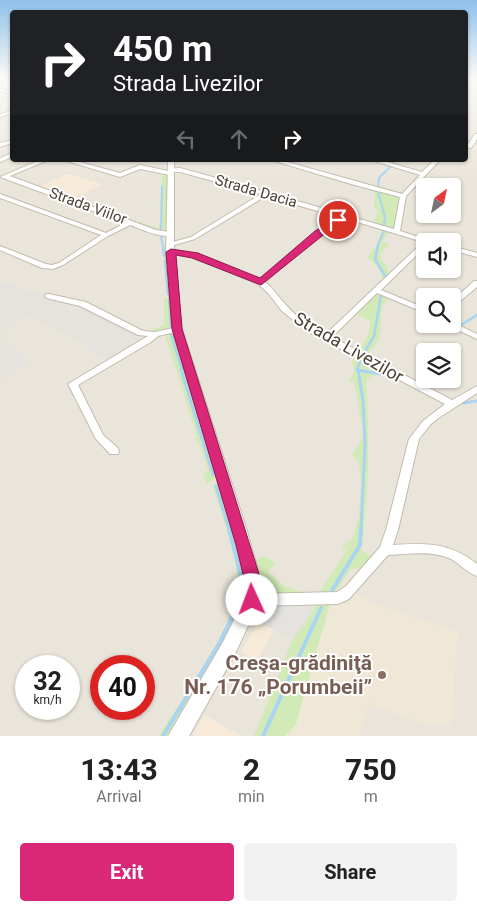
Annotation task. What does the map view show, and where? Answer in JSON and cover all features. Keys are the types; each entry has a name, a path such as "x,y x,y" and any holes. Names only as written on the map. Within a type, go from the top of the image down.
{"street":[{"path":"468,146 477,135"},
{"path":"2,177 40,162"},
{"name":"Strada Dacia","path":"73,162 118,175 140,167 171,168 416,238"},
{"path":"281,162 353,184 403,196"},
{"path":"381,162 422,174"},
{"path":"397,232 403,196 435,162"},
{"path":"171,168 171,243 177,329 240,531 251,574 252,600 229,648 178,736"},
{"name":"Strada Viilor","path":"2,177 131,222 155,232 171,243"},
{"path":"171,243 193,238 265,194"},
{"path":"0,196 106,235"},
{"path":"261,282 318,233 342,216"},
{"path":"0,248 45,266 53,267 131,222"},
{"name":"Strada Livezilor","path":"171,243 194,255 261,282 295,318 326,338 452,404"},
{"path":"461,251 477,255"},
{"path":"326,338 416,252"},
{"path":"461,298 477,283"},
{"path":"375,290 416,307"},
{"path":"49,296 82,304 141,333 155,334 177,329"},
{"path":"461,329 477,337"},
{"path":"114,451 99,437 73,387 76,380 148,340 155,334"},
{"path":"252,600 338,598 345,595 385,550 392,530 414,439 428,420 477,389"},
{"path":"385,550 433,548 450,552 462,558 477,571"}],"shaded area":[{"path":"0,113 10,113 10,162 468,162 468,113 477,113 477,736 0,736"},
{"path":"68,174 103,184 73,198 39,186"},
{"path":"1,282 19,287 18,289 50,295 48,298 90,309 140,336 142,340 114,357 102,357 70,337 28,315 1,336 30,361 0,381"},
{"name":"Creşa-grădiniţă Nr. 176 „Porumbeii”","path":"353,593 373,603 458,632 451,724 422,724 369,703 360,736 285,736 296,724 330,603 349,604"},
{"path":"316,603 309,617 293,639 258,622 268,604"},
{"path":"258,622 274,630 257,661 241,652"},
{"path":"205,715 241,736 192,736"}],"green space":[{"path":"153,172 167,174 168,231 157,231 137,224 140,222 159,229 161,205 158,202 161,201 162,175"},
{"path":"361,186 400,197 395,228 373,224 379,210 374,208 375,192"},
{"path":"382,230 389,232 382,241 389,244 380,255 386,264 389,274 382,280 378,267 367,258 376,246"},
{"path":"375,293 390,297 383,306 379,339 366,356 354,348 360,348 365,342 369,332 370,320 354,314"},
{"path":"164,297 170,299 172,326 155,332 151,330 164,325"},
{"path":"165,334 175,334 217,476 207,484 203,474 208,471 200,445 194,438 197,437"},
{"path":"354,355 395,375 394,377 375,375 366,381 368,466 361,550 372,557 361,568 351,569 334,594 268,595 259,591 254,560 264,556 275,563 268,572 279,581 279,584 308,594 319,593 346,551 342,546 353,538 359,516 361,484 359,463 352,454 361,441 363,431 354,382 349,382 354,372 352,357"},
{"path":"219,481 243,561 246,588 244,602 227,641 201,684 168,736 159,736 218,641 235,603 238,589 236,565 213,485"},
{"path":"316,603 330,603 296,724 285,736 254,736 293,639 309,617"}],"waterway":[{"path":"378,188 379,178 391,166"},
{"path":"161,231 162,186"},
{"path":"378,192 385,217 384,226"},
{"path":"377,247 384,231"},
{"path":"161,236 163,247"},
{"path":"163,246 164,256"},
{"path":"378,246 375,259 385,276"},
{"path":"165,261 168,294"},
{"path":"364,353 374,336 381,295"},
{"path":"169,300 171,326"},
{"path":"461,325 477,315"},
{"path":"171,334 182,370"},
{"path":"358,370 361,360"},
{"path":"181,369 213,475"},
{"path":"358,370 393,376"},
{"path":"358,370 363,401 365,444 361,529"},
{"path":"464,403 477,401"},
{"path":"216,486 229,529"},
{"path":"163,736 219,644 241,599 242,580 229,528"},
{"path":"331,592 360,545 361,528"},
{"path":"263,736 321,608"}],"place":[{"name":"Creşa-grădiniţă Nr. 176 „Porumbeii”","path":"382,675"}],"route":[{"path":"252,600 251,574 244,545 221,476 177,329 173,298 171,252 194,255 261,282 318,233 338,220"}]}
